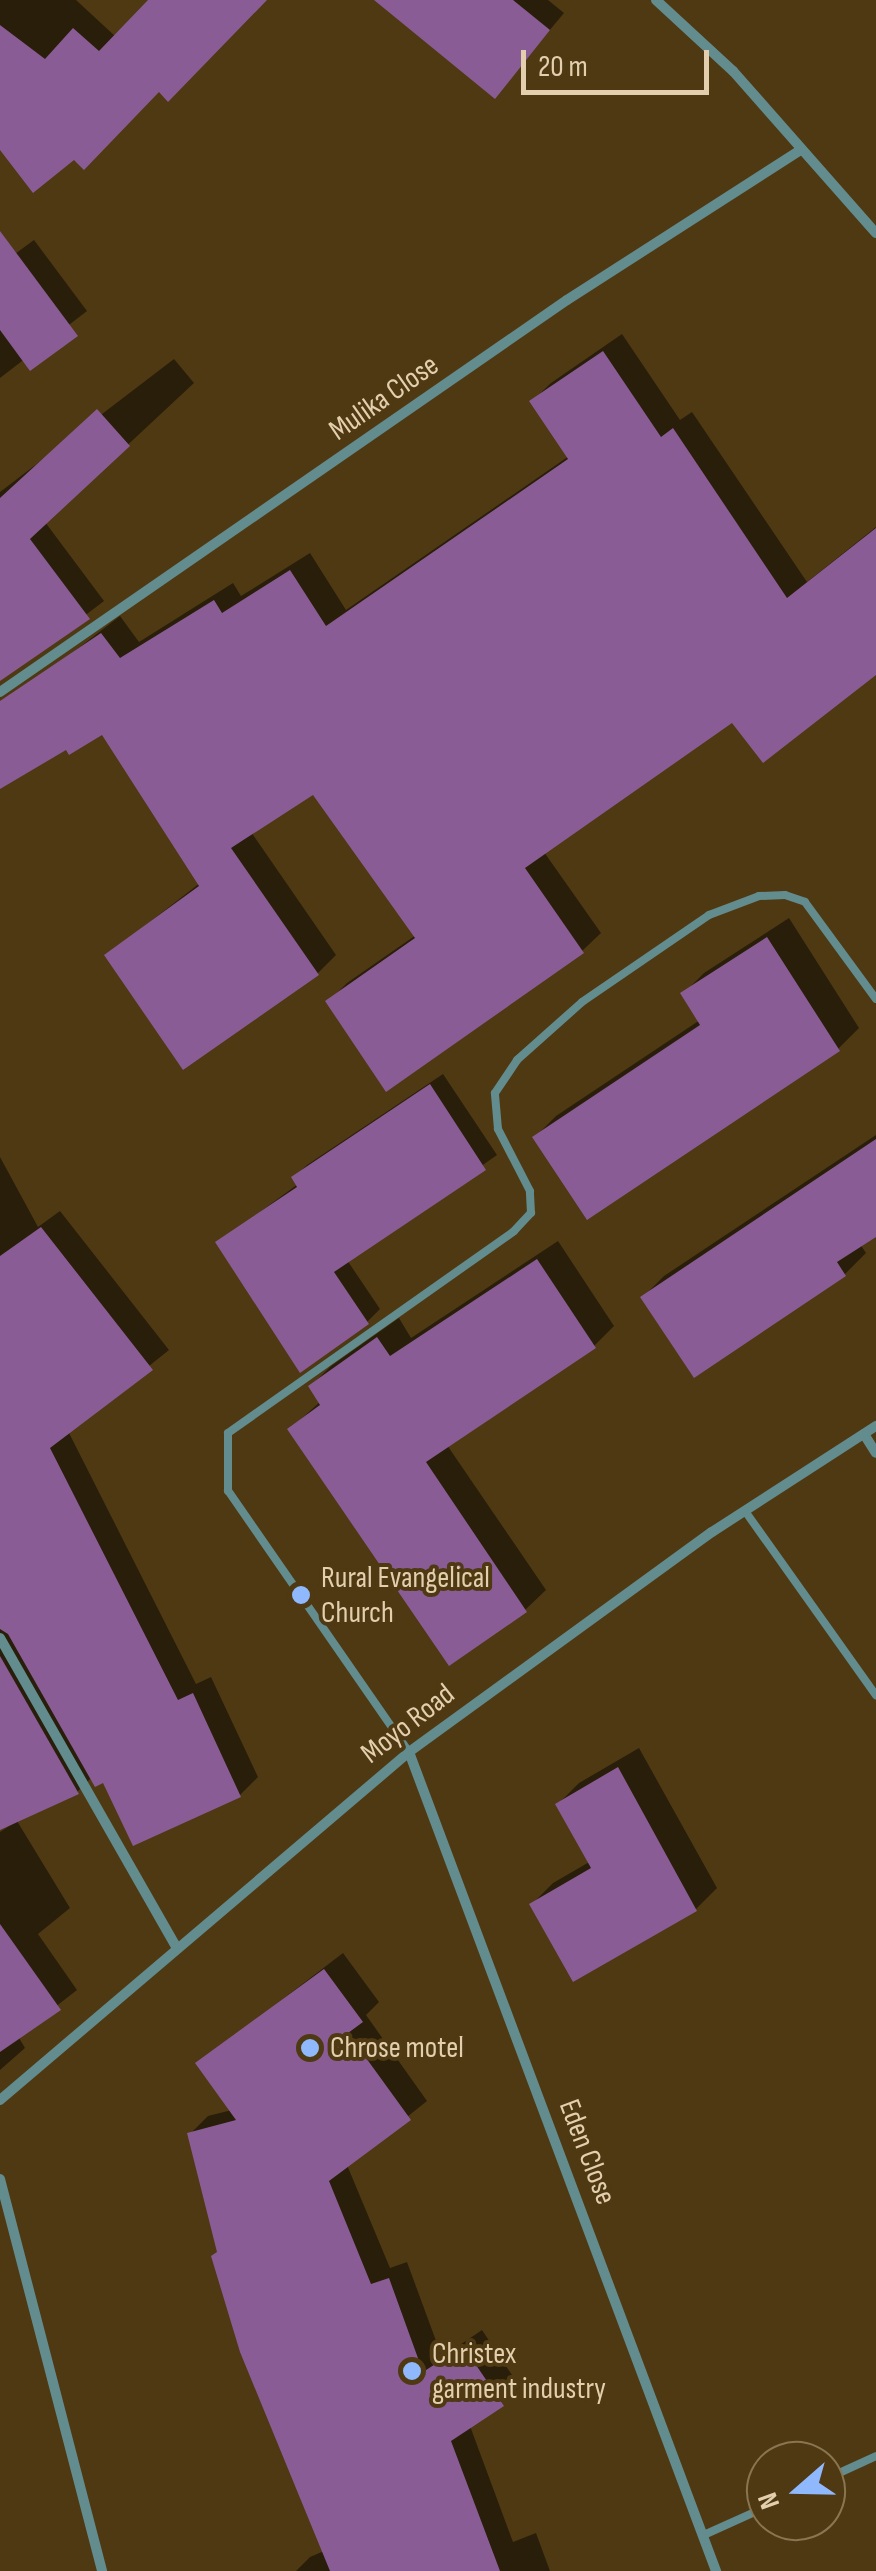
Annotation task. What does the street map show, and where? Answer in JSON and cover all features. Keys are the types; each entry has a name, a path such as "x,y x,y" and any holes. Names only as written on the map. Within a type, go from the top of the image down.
{"street":[{"path":"656,0 733,71 876,233"},
{"name":"Mulika Close","path":"0,692 567,300 801,150"},
{"name":"Moyo Road","path":"0,2100 408,1752 745,1511 876,1426"},
{"path":"864,1434 876,1454"},
{"path":"0,1638 176,1947"},
{"name":"Eden Close","path":"408,1752 706,2534 716,2571"},
{"path":"0,2179 102,2571"}],"lane":[{"path":"408,1752 228,1491 228,1434 514,1231 532,1214 530,1191 498,1130 495,1093 518,1060 582,1002 709,915 759,896 785,895 805,902 876,999"},
{"path":"745,1511 876,1695"},
{"path":"846,2470 876,2456"},
{"path":"706,2534 746,2515"}],"building":[{"path":"148,0 267,0 168,102 159,92 84,170 74,160 33,193 0,150 0,25 45,59 73,28 99,51"},
{"path":"374,0 513,0 550,30 495,99"},
{"path":"0,231 78,336 30,371 0,330"},
{"path":"603,351 661,437 673,428 787,598 876,528 876,675 763,763 732,723 525,868 584,953 386,1092 325,1001 415,938 313,795 231,848 319,975 183,1070 104,955 199,886 102,735 69,755 66,750 0,789 0,701 101,633 120,658 214,600 222,613 290,570 326,626 568,459 529,401"},
{"path":"97,409 130,446 30,539 90,619 0,681 0,498"},
{"path":"767,937 840,1051 587,1220 532,1137 700,1025 680,993"},
{"path":"430,1084 486,1170 334,1272 369,1324 300,1373 215,1242 297,1187 291,1177"},
{"path":"876,1139 876,1237 837,1262 846,1276 694,1378 640,1297"},
{"path":"41,1227 153,1370 50,1448 178,1700 193,1693 241,1797 133,1846 103,1783 95,1787 8,1634 0,1629 0,1256"},
{"path":"537,1259 596,1348 426,1462 527,1612 449,1666 287,1429 320,1405 308,1386 377,1337 390,1356"},
{"path":"0,1656 79,1794 0,1830"},
{"path":"618,1767 697,1911 573,1982 529,1904 591,1868 555,1804"},
{"path":"0,1924 61,2010 0,2052"},
{"path":"324,1969 363,2022 348,2033 411,2120 329,2181 371,2284 389,2278 423,2372 463,2346 504,2406 451,2441 500,2571 330,2571 240,2352 211,2256 217,2252 187,2133 236,2120 195,2063"}],"place":[{"name":"Rural Evangelical Church","path":"301,1595"},
{"name":"Chrose motel","path":"310,2048"},
{"name":"Christex garment industry","path":"412,2371"}]}
